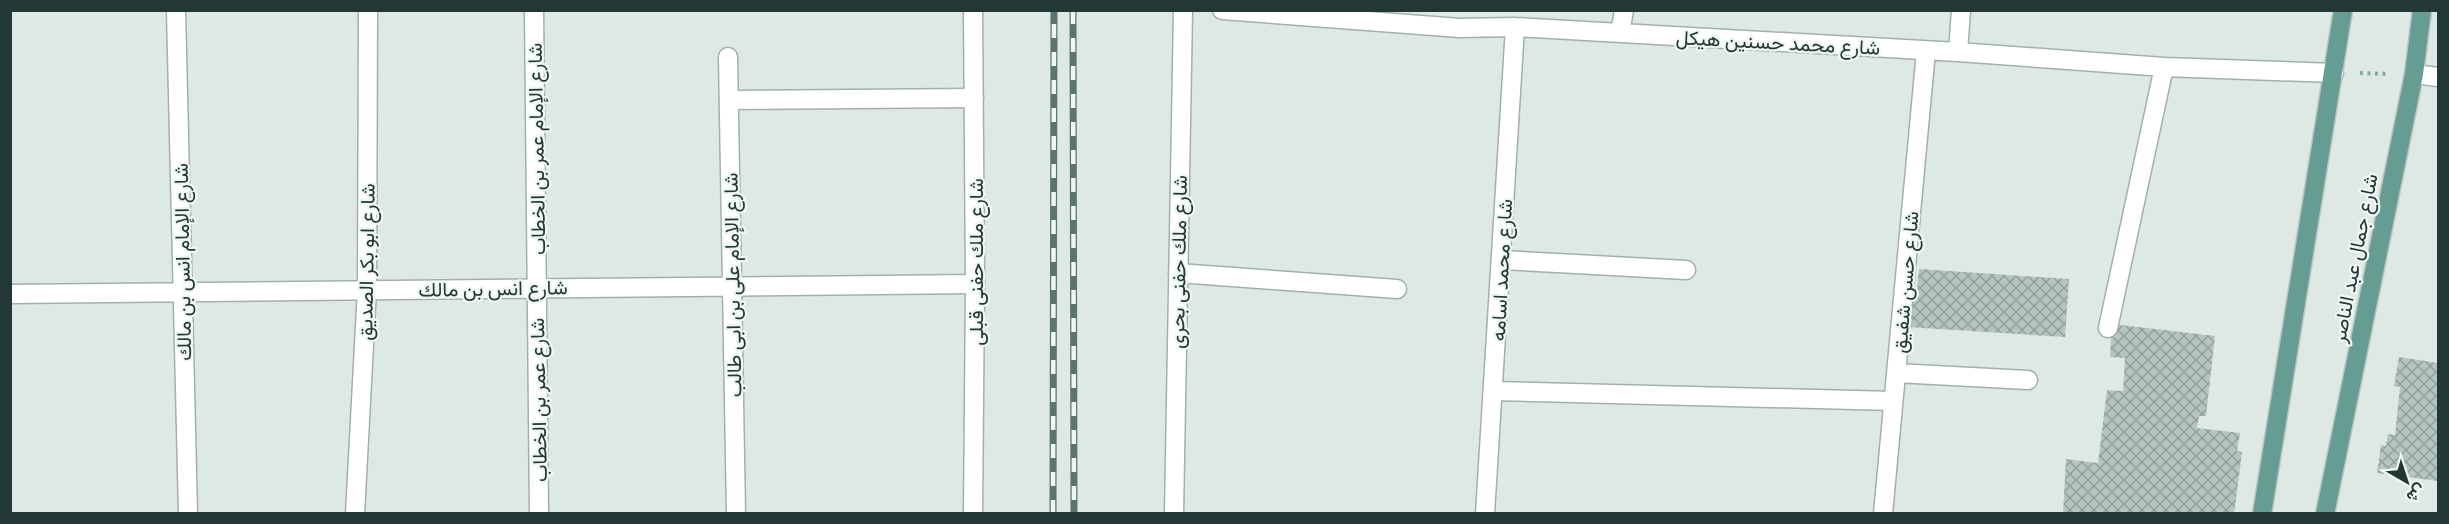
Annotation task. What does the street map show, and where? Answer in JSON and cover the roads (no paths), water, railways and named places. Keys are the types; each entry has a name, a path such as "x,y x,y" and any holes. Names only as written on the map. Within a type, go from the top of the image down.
{"main road":[{"path":"2262,513 2343,10"},
{"name":"شارع جمال عبد الناصر","path":"2325,513 2414,74 2422,10"}],"street":[{"name":"شارع الإمام انس بن مالك","path":"176,10 188,513"},
{"name":"شارع ابو بكر الصديق","path":"355,513 367,289 368,10"},
{"name":"شارع الإمام عمر بن الخطاب","path":"534,10 537,287"},
{"name":"شارع ملك حفنى قبلى","path":"973,10 974,513"},
{"name":"شارع ملك حفنى بحرى","path":"1174,513 1183,10"},
{"name":"شارع محمد حسنين هيكل","path":"1222,10 1460,19 1515,27 1958,52 2164,67 2334,73"},
{"path":"1620,33 1624,10"},
{"path":"1958,52 1961,10"},
{"name":"شارع محمد اسامه","path":"1485,513 1515,27"},
{"name":"شارع حسن شفيق","path":"1883,513 1926,51"},
{"name":"شارع الإمام على بن ابى طالب","path":"728,57 736,513"},
{"path":"2108,328 2164,67"},
{"path":"2414,74 2439,77"},
{"path":"729,100 974,98"},
{"path":"1502,260 1686,270"},
{"path":"1178,273 1397,290"},
{"name":"شارع انس بن مالك","path":"10,294 975,284"},
{"name":"شارع عمر بن الخطاب","path":"537,287 539,513"},
{"path":"1896,374 2028,380"},
{"path":"1494,391 1893,401"}],"railway":[{"path":"1053,514 1054,10"},
{"path":"1073,10 1074,514"}]}
